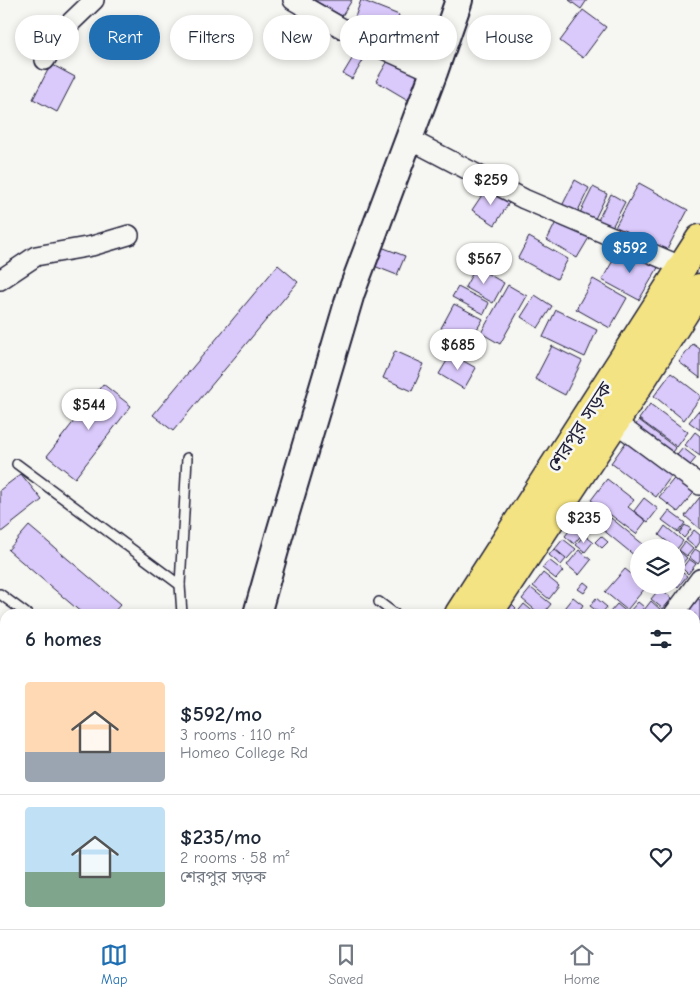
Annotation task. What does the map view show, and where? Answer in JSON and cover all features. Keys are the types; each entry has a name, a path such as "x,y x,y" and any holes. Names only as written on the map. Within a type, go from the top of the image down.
{"highway":[{"name":"শেরপুর সড়ক","path":"462,609 700,239"},
{"name":"শেরপুর সড়ক","path":"491,609 615,422 700,288"}],"street":[{"path":"78,15 94,0"},
{"path":"293,0 359,38 434,72"},
{"path":"258,609 351,293 459,0"},
{"path":"409,139 524,199 683,267"},
{"path":"0,280 36,256 92,246 130,235"},
{"path":"615,422 700,485"},
{"path":"678,609 700,579"}],"lane":[{"path":"182,609 180,586 187,458"},
{"path":"18,464 180,586"},
{"path":"0,594 20,609"},
{"path":"379,602 388,609"}],"building":[{"path":"314,0 352,0 343,15"},
{"path":"361,0 399,15 356,15"},
{"path":"569,0 587,0 581,9"},
{"path":"583,10 606,27 583,58 560,41"},
{"path":"351,60 363,60 352,79 343,74"},
{"path":"388,60 421,78 408,100 376,81"},
{"path":"51,64 75,77 57,112 33,99"},
{"path":"575,180 589,188 574,219 559,212"},
{"path":"639,183 688,210 664,255 613,231"},
{"path":"488,186 510,201 495,225 472,210"},
{"path":"593,187 607,194 592,225 577,219"},
{"path":"611,194 625,202 609,233 595,226"},
{"path":"556,222 590,236 577,258 547,240"},
{"path":"529,237 568,259 557,279 518,258"},
{"path":"376,245 405,256 397,275 369,264"},
{"path":"620,248 659,266 639,300 602,280"},
{"path":"278,265 298,282 173,431 153,415"},
{"path":"476,267 504,283 493,303 465,287"},
{"path":"593,279 627,298 610,328 576,309"},
{"path":"508,285 527,296 500,344 481,333"},
{"path":"458,287 489,303 484,314 452,297"},
{"path":"535,295 552,306 538,328 521,317"},
{"path":"454,304 483,319 469,343 441,328"},
{"path":"556,310 597,330 585,357 543,337"},
{"path":"693,344 700,349 700,378 679,362"},
{"path":"552,346 582,361 565,395 535,379"},
{"path":"395,351 424,364 412,391 383,378"},
{"path":"451,354 476,368 464,389 439,374"},
{"path":"671,373 700,395 700,398 684,420 654,396"},
{"path":"103,384 131,406 75,478 47,456"},
{"path":"650,404 688,432 677,447 639,419"},
{"path":"698,411 700,412 700,430 689,422"},
{"path":"639,420 676,448 669,458 632,431"},
{"path":"695,432 700,436 700,456 685,445"},
{"path":"629,438 675,471 656,497 611,463"},
{"path":"683,448 696,458 686,470 673,460"},
{"path":"21,474 42,500 0,533 0,490"},
{"path":"677,475 696,490 678,512 659,497"},
{"path":"607,479 634,500 628,507 646,521 636,534 591,500"},
{"path":"700,497 700,529 685,516"},
{"path":"644,498 658,509 648,522 634,511"},
{"path":"591,504 606,516 600,523 585,511"},
{"path":"669,511 685,523 678,532 662,520"},
{"path":"584,514 594,522 588,529 579,521"},
{"path":"611,518 637,539 630,539 630,552 602,529"},
{"path":"574,525 583,533 574,544 565,536"},
{"path":"685,525 691,529 684,538 679,533"},
{"path":"29,526 121,604 116,609 77,609 8,550"},
{"path":"665,526 681,539 664,539 659,535"},
{"path":"694,530 700,535 700,542 696,548 686,540"},
{"path":"584,535 593,542 585,552 576,545"},
{"path":"601,536 608,542 602,548 595,542"},
{"path":"563,539 576,549 567,559 555,549"},
{"path":"685,542 693,549 687,556 685,554"},
{"path":"554,549 566,559 561,565 549,555"},
{"path":"695,549 700,552 698,564 689,557"},
{"path":"579,550 591,560 579,575 567,565"},
{"path":"689,559 696,564 688,574 685,571 685,564"},
{"path":"549,560 563,571 556,579 542,568"},
{"path":"625,569 630,573 630,594 640,594 626,609 605,592"},
{"path":"543,573 559,586 549,599 533,586"},
{"path":"584,582 589,586 584,593 578,589"},
{"path":"531,588 551,604 547,609 534,609 522,599"},
{"path":"655,594 667,594 672,598 663,609 651,599"},
{"path":"695,596 700,600 700,609 685,609"},
{"path":"573,597 583,605 580,609 568,609 565,607"},
{"path":"596,598 607,607 605,609 594,609 590,606"},
{"path":"651,601 660,609 645,609"},
{"path":"638,602 644,607 643,609 632,609"},
{"path":"511,603 516,608 515,609 506,609"},
{"path":"524,604 530,609 520,609"},
{"path":"617,604 623,609 613,609"}]}
